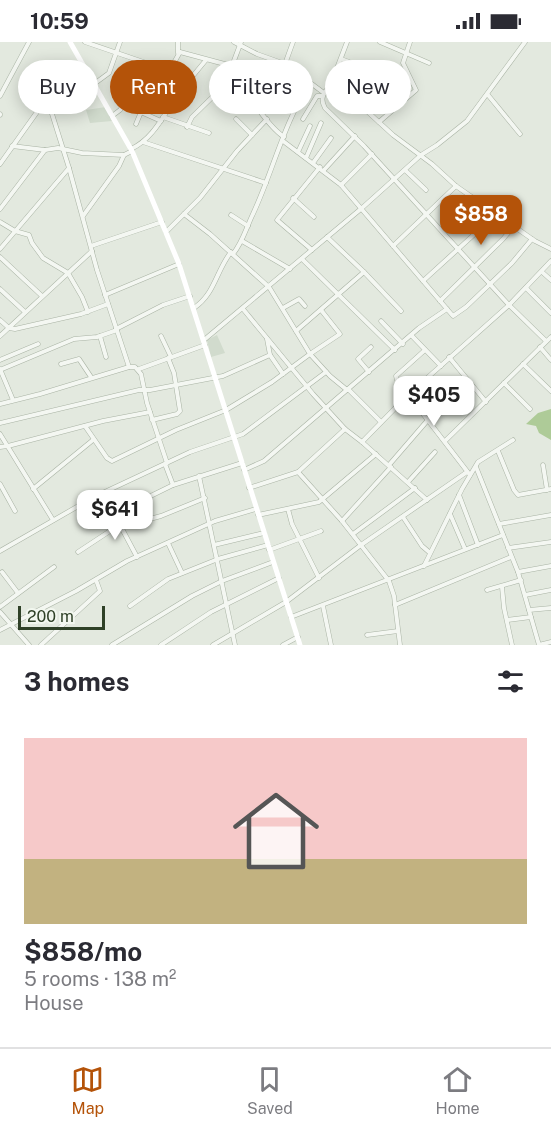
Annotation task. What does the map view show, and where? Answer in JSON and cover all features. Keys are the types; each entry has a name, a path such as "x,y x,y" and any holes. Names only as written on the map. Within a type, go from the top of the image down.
{"main road":[{"path":"71,42 80,60"},
{"path":"98,91 131,150 179,264 300,645"}],"street":[{"path":"0,96 29,42"},
{"path":"85,42 137,60"},
{"path":"98,81 109,73 120,42"},
{"path":"175,60 178,42"},
{"path":"234,42 277,60"},
{"path":"289,60 293,42"},
{"path":"340,59 347,42"},
{"path":"380,42 429,63"},
{"path":"379,122 416,90 403,63 410,42"},
{"path":"0,404 129,367 139,369 205,343 406,171 421,155 467,121 525,42"},
{"path":"234,60 241,44"},
{"path":"178,53 209,61"},
{"path":"197,71 206,60"},
{"path":"313,86 323,94"},
{"path":"303,119 317,96 325,92"},
{"path":"323,94 322,101 325,108 355,136 509,305 546,341"},
{"path":"488,95 520,134"},
{"path":"187,127 192,117 209,100"},
{"path":"1,162 35,114"},
{"path":"52,114 105,295 129,367"},
{"path":"136,124 140,114"},
{"path":"147,114 209,133"},
{"path":"82,217 119,166 124,155 143,142 165,114"},
{"path":"263,114 284,139 322,169 362,208 455,316 512,263 532,239"},
{"path":"194,308 209,296 217,273 242,241 293,114"},
{"path":"370,114 456,186 532,239 551,249"},
{"path":"236,119 252,135"},
{"path":"166,232 267,119"},
{"path":"306,158 321,123"},
{"path":"298,152 310,126"},
{"path":"312,250 277,221 280,213 355,136"},
{"path":"314,163 331,138"},
{"path":"143,142 266,183"},
{"path":"312,145 322,151"},
{"path":"12,146 124,155"},
{"path":"0,209 45,150"},
{"path":"340,185 372,154"},
{"path":"0,249 69,168"},
{"path":"406,171 426,190"},
{"path":"393,246 456,186"},
{"path":"293,198 314,217"},
{"path":"423,281 495,213"},
{"path":"184,214 269,286 310,354 326,372 381,422"},
{"path":"231,215 248,226"},
{"path":"456,215 474,234"},
{"path":"0,336 68,273 91,248 162,222"},
{"path":"1,224 29,235 43,258 68,273 88,312"},
{"path":"440,301 514,226"},
{"path":"327,237 401,311"},
{"path":"242,241 290,268"},
{"path":"0,257 42,296"},
{"path":"302,259 395,350"},
{"path":"362,442 408,395 509,305 551,261"},
{"path":"105,295 179,264"},
{"path":"296,331 364,272"},
{"path":"542,272 551,280"},
{"path":"526,288 551,313"},
{"path":"0,289 25,312"},
{"path":"13,400 0,370 74,339 100,336 116,330 163,305 190,296"},
{"path":"283,308 299,299 305,306"},
{"path":"0,320 9,328 15,329 88,312 108,304"},
{"path":"243,309 345,429 427,500"},
{"path":"114,514 173,485 199,476 264,461 326,407 447,309"},
{"path":"85,426 106,458 112,461 226,411 340,333 321,310"},
{"path":"381,321 403,344"},
{"path":"100,336 106,357"},
{"path":"152,420 179,412 172,365 161,336"},
{"path":"412,336 441,366"},
{"path":"445,441 551,337"},
{"path":"267,339 270,356 283,374"},
{"path":"0,360 38,344"},
{"path":"369,372 358,359 371,347"},
{"path":"540,347 551,360"},
{"path":"425,350 396,376 396,380 469,474"},
{"path":"0,423 100,398 215,377 238,371 270,356"},
{"path":"449,357 486,402"},
{"path":"61,364 79,359 91,377"},
{"path":"523,364 551,392"},
{"path":"139,369 152,420 173,485"},
{"path":"0,551 102,493 207,446 243,434 326,372"},
{"path":"342,521 465,377"},
{"path":"504,383 530,409"},
{"path":"0,447 150,412"},
{"path":"249,488 298,472 345,429"},
{"path":"0,434 53,520"},
{"path":"33,489 93,440"},
{"path":"213,645 286,602 362,545 469,474 484,457 498,451 513,440"},
{"path":"498,451 518,495 549,490 543,465"},
{"path":"408,482 435,452"},
{"path":"0,630 137,557 215,520 315,503 376,454"},
{"path":"476,467 518,572 539,645 551,642"},
{"path":"298,472 354,534 389,581 395,605 400,645"},
{"path":"424,567 429,552 469,474"},
{"path":"199,476 235,645"},
{"path":"0,484 15,511"},
{"path":"354,534 415,488"},
{"path":"102,493 137,557"},
{"path":"459,495 478,545"},
{"path":"78,552 119,526 161,516 205,498"},
{"path":"288,508 300,540 319,578"},
{"path":"450,514 465,549"},
{"path":"499,524 551,515"},
{"path":"403,517 422,546 429,552"},
{"path":"130,606 168,579 182,573 218,559 300,540 321,531"},
{"path":"214,544 264,533"},
{"path":"291,618 503,535"},
{"path":"508,548 551,542"},
{"path":"168,543 182,573"},
{"path":"395,605 512,557"},
{"path":"112,645 173,606 222,581 273,562"},
{"path":"518,572 551,566"},
{"path":"0,607 54,567"},
{"path":"2,572 18,593"},
{"path":"160,645 181,630 227,604 279,578"},
{"path":"41,645 100,591 96,580"},
{"path":"487,590 520,580"},
{"path":"502,587 512,645"},
{"path":"525,595 551,590"},
{"path":"323,606 331,645"},
{"path":"529,610 551,608"},
{"path":"0,612 26,644"},
{"path":"507,620 531,617"},
{"path":"367,635 398,631"},
{"path":"283,645 298,638"}],"shaded area":[{"path":"106,107 112,121 90,123 87,114 98,114 98,108"},
{"path":"217,335 225,353 211,357 207,340"},
{"path":"551,409 551,440 539,433 536,426 526,424 538,413"}]}
